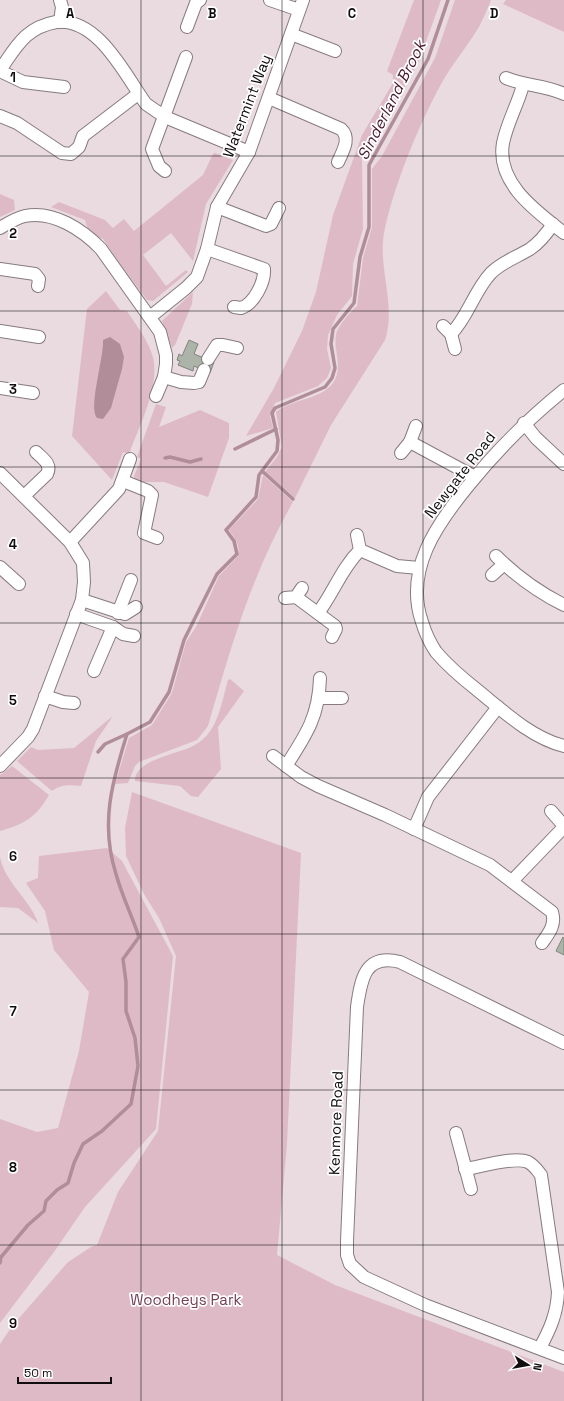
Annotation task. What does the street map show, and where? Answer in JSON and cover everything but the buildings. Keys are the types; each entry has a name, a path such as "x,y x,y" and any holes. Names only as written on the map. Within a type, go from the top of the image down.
{"street":[{"path":"60,0 62,7 60,22"},
{"path":"187,27 196,3 200,0"},
{"path":"270,0 301,5"},
{"name":"Watermint Way","path":"150,317 196,279 208,246 217,207 249,152 301,5"},
{"path":"64,87 23,82 0,70 26,36 36,29 49,23 60,22 77,24 96,37 108,49 146,104 165,117 249,152"},
{"path":"291,34 335,51"},
{"path":"165,171 159,166 152,149 186,57"},
{"path":"506,78 523,84 556,90 564,94"},
{"path":"523,84 503,143 503,163 510,182 517,191 564,233"},
{"path":"0,116 17,123 62,153 71,154 79,147 83,136 138,94"},
{"path":"269,98 341,129 344,132 346,142 338,162"},
{"path":"217,207 266,226 271,224 279,208"},
{"path":"0,228 24,216 34,215 59,220 76,228 92,239 101,249 160,332 166,364 164,377 156,396"},
{"path":"455,349 447,330 460,322 480,286 492,272 502,264 532,248 554,224"},
{"path":"208,246 264,269 264,276 253,301 241,308 234,307"},
{"path":"0,269 35,274 39,279 38,286"},
{"path":"0,332 39,337"},
{"path":"164,377 194,383 199,382 217,345 223,344 238,348"},
{"path":"0,388 33,392"},
{"name":"Newgate Road","path":"564,390 524,423 475,477 449,509 434,533 419,568 417,600 425,633 436,651 454,672 528,729 548,740 564,746"},
{"path":"524,423 536,438 564,464"},
{"path":"401,453 410,442 416,426"},
{"path":"410,442 475,477"},
{"path":"24,496 47,474 49,469 49,465 36,452"},
{"path":"70,542 111,498 122,481 130,458"},
{"path":"0,473 70,542 83,563 84,582 82,600 28,737 0,766"},
{"path":"122,481 148,491 152,495 152,501 144,532 157,538"},
{"path":"357,535 360,550"},
{"path":"360,550 397,566 419,568"},
{"path":"318,613 327,602 347,564 360,550"},
{"path":"492,575 500,560 537,590 564,605"},
{"path":"0,569 19,584"},
{"path":"118,613 130,580"},
{"path":"294,594 335,626 336,628 332,637"},
{"path":"82,600 118,613 125,614 136,607"},
{"path":"76,614 112,627 123,634 134,636"},
{"path":"94,670 112,627"},
{"path":"286,766 308,730 316,712 319,698 320,678"},
{"path":"45,696 63,702 74,702"},
{"path":"319,698 342,698"},
{"path":"414,829 428,797 498,707"},
{"path":"273,756 301,777 338,796 474,856 512,881 552,912 554,925 542,943"},
{"path":"512,881 564,826 551,811"},
{"name":"Kenmore Road","path":"564,1043 400,962 384,959 371,965 365,973 360,986 357,1007 347,1241 347,1255 350,1264 364,1277 425,1305 564,1358"},
{"path":"456,1133 471,1189"},
{"path":"465,1169 516,1160 527,1162 535,1166 541,1175 558,1292 557,1309 553,1323 540,1348"}],"green space":[{"path":"414,0 441,0 419,61 362,160 363,229 353,264 352,296 337,315 328,335 327,349 331,368 327,378 318,386 275,403 270,416 273,428 246,436 274,388 302,331 316,292 333,215 362,135 393,83 393,75 387,71"},
{"path":"455,0 491,0 480,25 444,78 432,102 408,156 389,211 383,242 384,270 389,313 385,340 331,425 295,498 265,472 277,457 282,447 276,412 290,404 321,393 333,383 336,377 338,365 335,341 336,335 348,315 357,306 363,258 372,227 372,169 382,156 435,58"},
{"path":"506,0 564,0 564,32 503,4"},
{"path":"215,153 233,160 206,204 193,261 171,233 143,255 166,286 186,270 188,272 153,301 147,300 103,239 96,236 89,230 85,220 51,207 59,202 105,220 113,228 124,219 134,231 203,175 213,154"},
{"path":"0,194 14,200 15,210 0,217"},
{"path":"106,291 120,310 127,311 141,332 150,348 154,365 152,391 143,418 129,454 123,452 112,480 72,436 87,309"},
{"path":"193,292 192,304 175,345 172,348 162,321"},
{"path":"156,404 166,407 159,427 200,410 229,423 229,438 208,497 164,482 144,482 135,480 134,476 141,459 137,457"},
{"path":"263,475 293,502 254,583 234,639 208,726 197,740 139,762 135,766 128,783 115,784 129,738 152,725 172,693 186,642 196,627 219,576 238,556 238,545 229,530 258,499"},
{"path":"230,679 244,691 218,727 221,769 198,797 191,796 180,786 135,781 137,774 149,763 193,746 208,734 217,718 228,680"},
{"path":"113,716 96,741 81,786 62,786 52,791 17,761 31,747 38,750 74,748"},
{"path":"12,766 49,795 39,809 29,819 16,826 0,831 0,775"},
{"name":"Woodheys Park","path":"132,792 301,853 287,1144 277,1255 335,1285 564,1372 564,1401 0,1401 0,1344 13,1325 68,1262 91,1247 97,1245 118,1192 158,1131 176,956 159,918 144,894 126,856 125,828"},
{"path":"107,848 122,861 173,956 156,1129 85,1207 54,1252 0,1323 0,1119 37,1132 58,1128 79,1051 89,992 54,950 45,911 26,883 38,878 39,856"},
{"path":"0,857 7,875 29,906 38,923 18,908 0,907"}],"shaded area":[{"path":"110,337 120,344 124,357 111,408 103,419 97,418 94,404 103,340"}],"waterway":[{"name":"Sinderland Brook","path":"0,1263 1,1257 28,1225 44,1211 46,1201 57,1190 68,1183 74,1163 83,1144 102,1131 131,1104 138,1066 135,1038 126,1011 126,982 123,959 139,937 118,882 111,856 108,820 113,786 127,734 150,722 169,692 184,640 217,574 237,554 234,541 226,530 256,497 259,475 277,451 278,440 272,413 275,408 325,387 332,378 335,368 331,344 333,329 354,303 360,257 369,227 369,165 428,59 448,0"},
{"path":"235,449 276,429"},
{"path":"165,458 170,457 190,462 201,459"},
{"path":"262,471 293,499"},
{"path":"98,752 105,744 127,734"}]}
